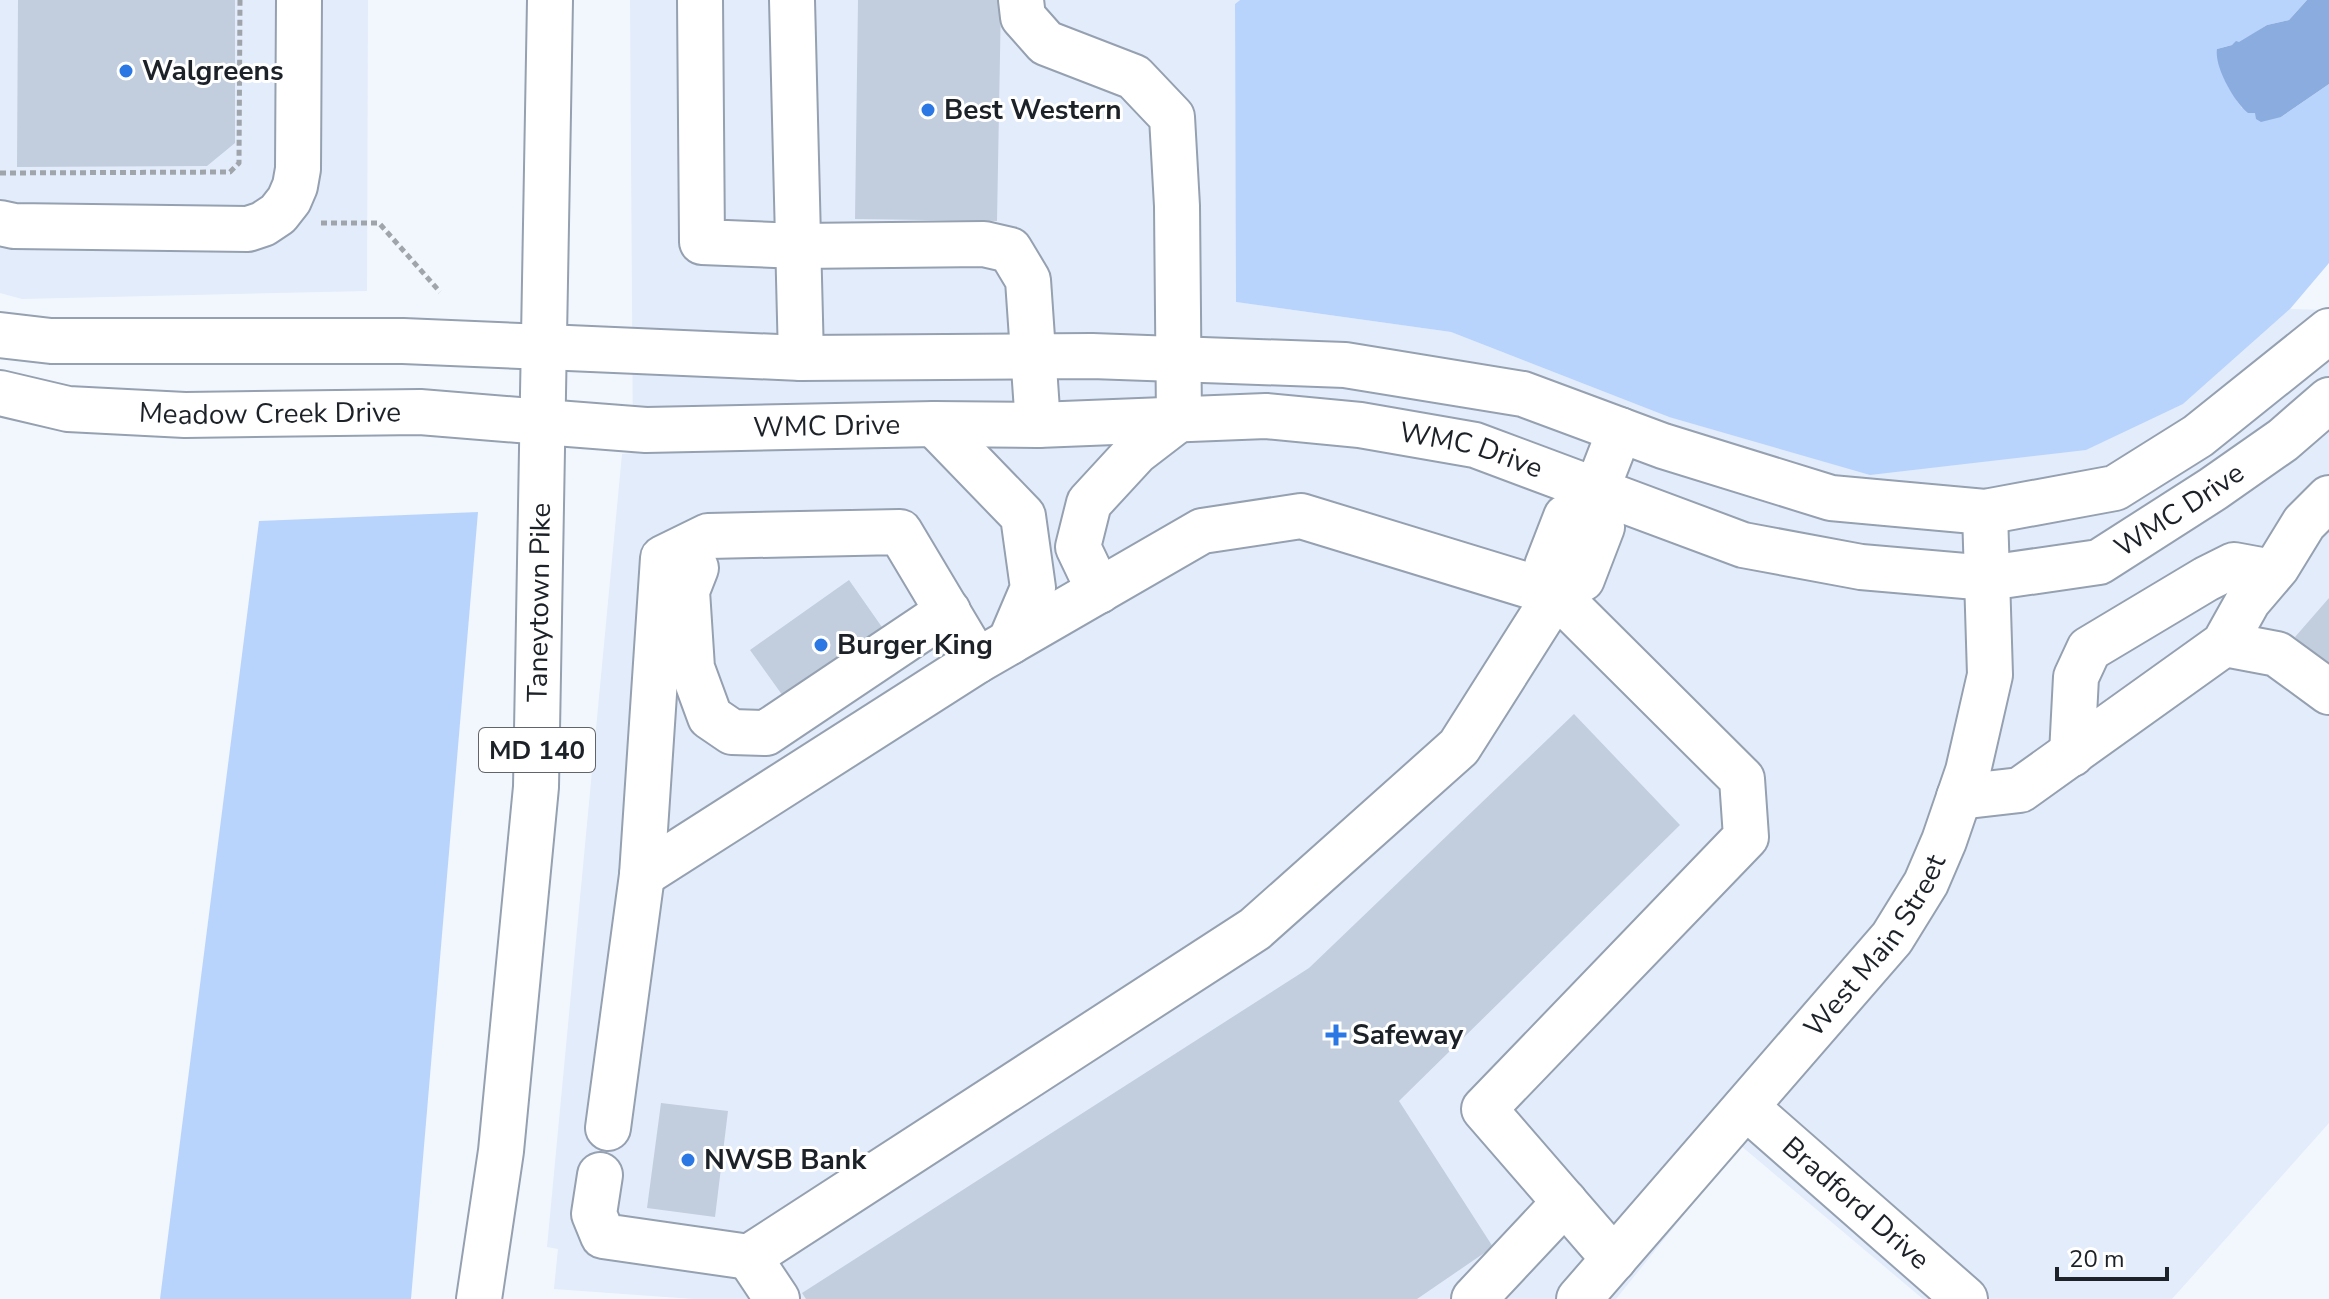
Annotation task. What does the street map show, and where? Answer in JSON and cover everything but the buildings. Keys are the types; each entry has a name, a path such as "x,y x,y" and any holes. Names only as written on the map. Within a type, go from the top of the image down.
{"main road":[{"path":"0,223 14,226 248,229 278,214 289,200 298,169 299,0"},
{"name":"Taneytown Pike","path":"479,1299 501,1151 536,787 550,0"},
{"path":"700,0 702,242 799,246 984,244 1010,250 1028,280 1038,425"},
{"path":"792,0 801,358"},
{"path":"1021,0 1023,17 1046,43 1134,77 1172,117 1179,419 1136,452 1089,503 1078,547 1099,591"},
{"name":"WMC Drive","path":"545,347 801,358 1033,356 1345,365 1523,394 1620,430 1831,498 1985,512 2115,488 2198,436 2329,331"},
{"path":"0,335 51,341 403,341 545,347"},
{"name":"Meadow Creek Drive","path":"0,393 68,409 185,415 420,412 543,422"},
{"name":"WMC Drive","path":"543,422 646,430 1038,425 1266,416 1360,425 1475,445 1593,498 1743,545 1861,567 1988,578 2099,562 2248,465 2283,440 2329,400"},
{"path":"934,424 1023,516 1033,588 994,652"},
{"path":"600,1175 594,1214 603,1236 749,1257 1255,929 1459,747 1556,594 1582,579 1602,527 1593,498 1620,430"},
{"path":"1959,797 2020,790 2224,644 2248,601 2272,572 2304,523 2329,498"},
{"name":"West Main Street","path":"1579,1299 1892,938 1926,883 1968,771 1990,675 1985,512"},
{"path":"642,875 994,652 1202,531 1301,516 1556,594 1742,779 1746,837 1484,1109 1614,1259"},
{"path":"608,1128 642,875 663,558 708,536 900,532 948,611 994,652"},
{"path":"708,536 687,591 692,668 710,717 732,732 766,733 948,611"},
{"path":"2072,754 2076,677 2089,649 2234,565 2272,572"},
{"path":"2224,644 2277,654 2329,692"},
{"name":"Bradford Drive","path":"1746,1107 1965,1299"},
{"path":"1474,1299 1565,1202"},
{"path":"749,1257 777,1299"}],"path":[{"path":"0,173 230,172 241,165 240,0"},
{"path":"319,222 379,223 440,292"}],"shaded area":[{"path":"0,0 368,0 367,291 22,299 0,293"},
{"path":"630,0 1240,0 1235,4 1237,302 1451,332 1669,417 2183,404 2290,309 2329,310 2329,1123 2172,1299 1923,1299 1740,1145 1616,1299 693,1299 554,1289 558,1249 547,1247 622,454 633,453"},
{"path":"1240,0 2307,0 2289,20 2267,25 2239,43 2217,49 2225,80 2242,108 2281,117 2329,84 2329,263 2290,309 2183,404 2086,450 1870,475 1669,417 1451,332 1236,302 1235,4"},
{"path":"2307,0 2329,0 2329,84 2281,117 2261,122 2256,119 2255,113 2248,113 2243,108 2231,92 2219,65 2217,49 2239,42 2267,25 2289,20"},
{"path":"478,512 411,1299 160,1299 259,521"}],"place":[{"name":"Walgreens","path":"126,71"},
{"name":"Best Western","path":"928,110"},
{"name":"Burger King","path":"821,645"},
{"name":"Safeway","path":"1336,1035"},
{"name":"NWSB Bank","path":"688,1160"}]}
